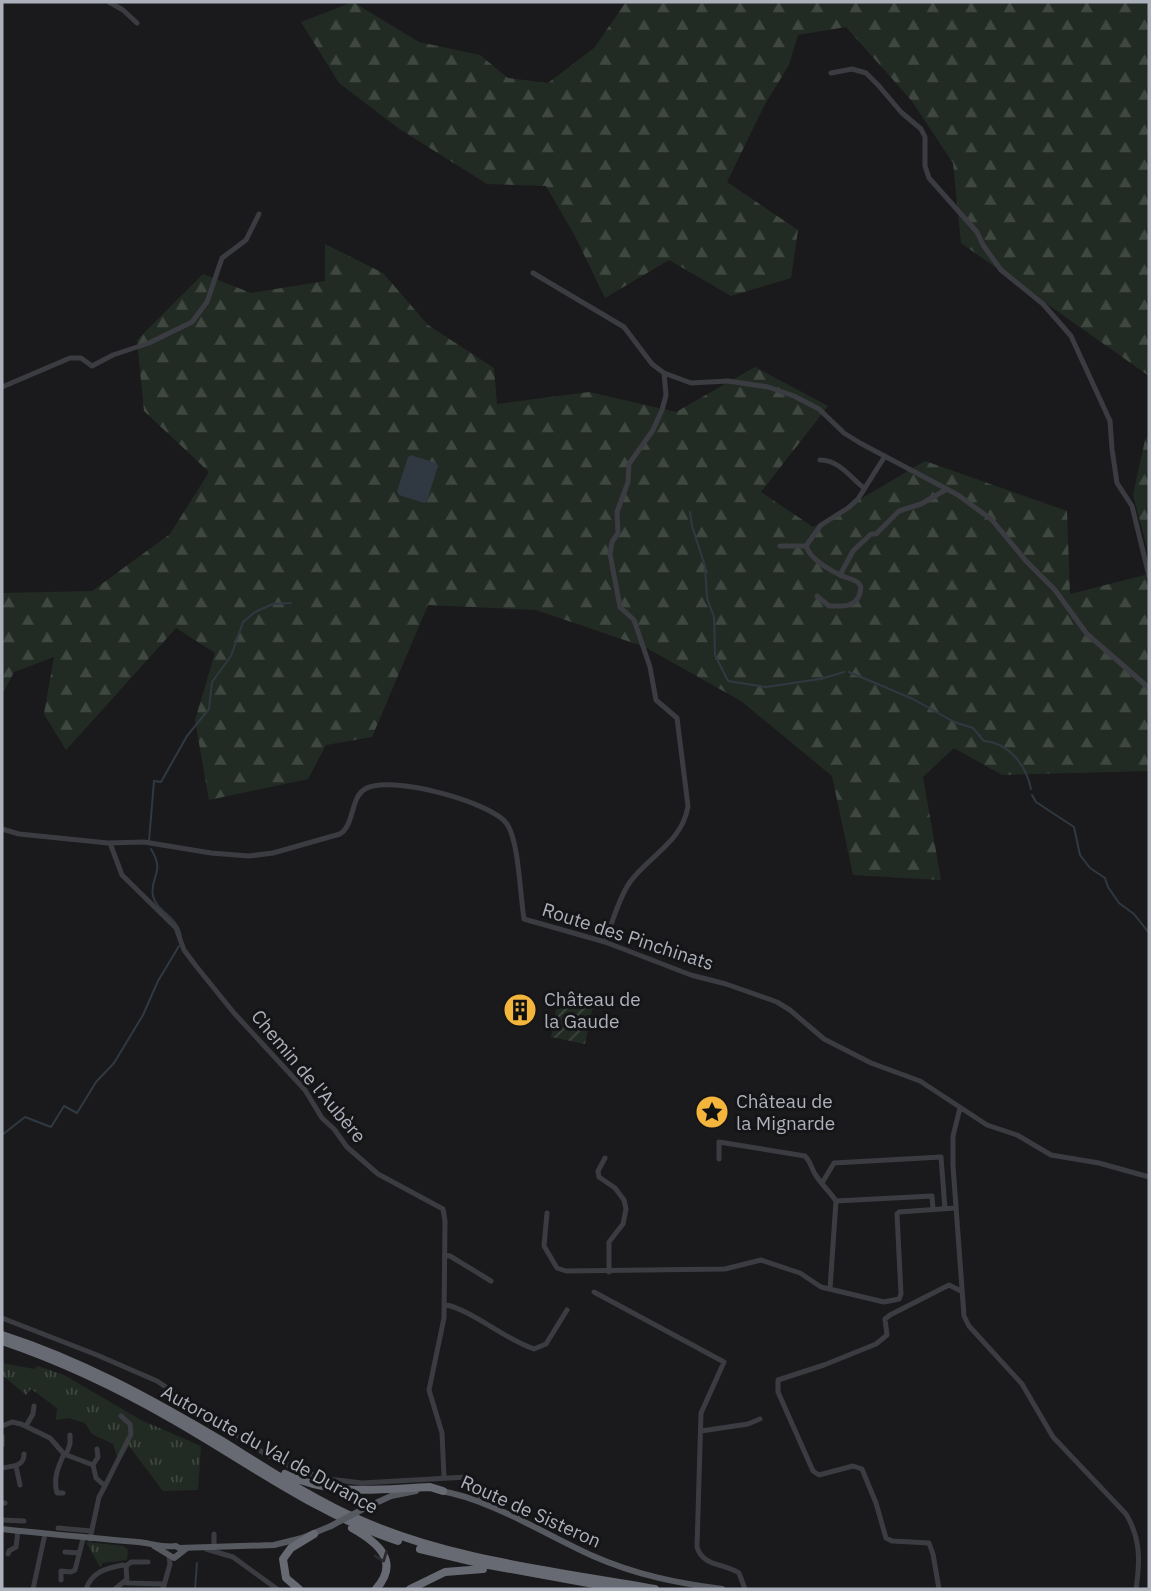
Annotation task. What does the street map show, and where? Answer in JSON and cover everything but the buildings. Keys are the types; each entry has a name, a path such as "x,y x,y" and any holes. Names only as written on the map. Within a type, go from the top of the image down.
{"highway":[{"name":"Autoroute du Val de Durance","path":"2,1335 77,1363 150,1399 327,1504 392,1534 468,1555 655,1589"},
{"name":"Autoroute du Val de Durance","path":"2,1341 116,1388 296,1493 380,1535 437,1554 621,1589"},
{"path":"150,1399 175,1410 283,1473 316,1486 357,1491 430,1487 443,1491"},
{"path":"296,1493 313,1506 359,1532 382,1550 386,1558 386,1574 376,1589"},
{"path":"299,1589 286,1578 284,1559 291,1548 314,1534"},
{"path":"410,1589 445,1572 478,1568 607,1587"}],"main road":[{"name":"Route de Sisteron","path":"189,1547 274,1545 314,1534 365,1508 403,1493 443,1491 481,1503 638,1574 722,1589"},
{"path":"2,1529 150,1544 173,1554 189,1547"}],"street":[{"path":"109,2 137,23"},
{"path":"831,73 852,69 866,73 901,113 921,129 925,137 925,166 929,177 977,232 1001,270 1043,304 1071,335 1107,409 1117,483 1132,506 1149,576"},
{"path":"2,387 75,357 92,366 192,322 207,302 217,266 222,258 246,240 259,214"},
{"path":"533,273 624,327 652,364 664,373 691,383 728,381 768,387 794,396 819,409 844,433 860,443 947,489 992,520 1026,561 1055,590 1087,634 1149,688"},
{"path":"605,942 628,884 672,840 684,820 688,806 677,718 656,700 650,667 634,620 620,607 610,554 612,542 618,533 617,512 628,482 629,464 653,430 663,410 666,395 664,373"},
{"path":"806,546 821,525 848,508 885,456"},
{"path":"820,460 830,460 864,488"},
{"path":"840,575 853,551 871,534 876,534 892,516 922,504 947,489"},
{"path":"780,546 806,546"},
{"path":"806,546 808,553 840,575 859,584 860,595 855,603 845,606 829,606 817,596"},
{"name":"Route des Pinchinats","path":"2,829 19,834 110,843 144,842 249,856 273,853 340,834 347,828 365,789 378,786 422,788 466,801 504,820 513,840 524,919 605,942 691,975 777,1002 839,1048 920,1081 987,1125 1017,1135 1051,1155 1100,1163 1149,1177"},
{"name":"Chemin de l'Aubère","path":"110,843 122,875 176,928 184,950 196,966 234,1013 310,1097 322,1118 347,1147 378,1174 443,1209 444,1304 441,1338 429,1385 442,1433 444,1477"},
{"path":"960,1108 953,1136 955,1208 964,1315 969,1326 1022,1384 1054,1437 1126,1514 1132,1525 1140,1563 1136,1589"},
{"path":"719,1159 719,1142 798,1154 809,1160 814,1174 836,1201 830,1257 830,1289"},
{"path":"822,1183 834,1163 941,1157 945,1209"},
{"path":"605,1158 598,1171 599,1177 615,1188 624,1200 626,1209 623,1224 609,1242 609,1272"},
{"path":"836,1201 932,1196 933,1209"},
{"path":"547,1213 544,1246 556,1268 578,1272 724,1269 761,1260 800,1273 821,1287 884,1302 899,1299 897,1197"},
{"path":"897,1214 955,1208"},
{"path":"445,1255 450,1255 491,1282"},
{"path":"939,1589 929,1543 892,1541 886,1538 877,1503 862,1469 853,1466 819,1475 813,1471 777,1385 781,1377 810,1371 876,1344 887,1335 885,1320 890,1315 949,1285 961,1291"},
{"path":"594,1292 724,1362 701,1413 697,1525 699,1555 707,1561 739,1573 746,1589"},
{"path":"444,1304 455,1307 509,1339 534,1349 546,1344 567,1310"},
{"path":"2,1318 97,1354 156,1381 265,1454 300,1471 328,1479 362,1483 460,1476 471,1479 480,1488 481,1503"},
{"path":"26,1426 34,1406"},
{"path":"61,1580 61,1571 75,1570 99,1497 131,1434 130,1424 121,1416"},
{"path":"701,1431 748,1424 760,1419"},
{"path":"2,1426 15,1422 26,1426 54,1441 65,1454 93,1465"},
{"path":"2,1436 2,1445"},
{"path":"63,1493 57,1493 55,1478 70,1444 70,1436"},
{"path":"97,1449 98,1457 93,1465 96,1478 105,1486"},
{"path":"2,1468 22,1463 24,1454"},
{"path":"16,1465 20,1485"},
{"path":"2,1520 24,1521"},
{"path":"58,1528 88,1536"},
{"path":"8,1554 16,1547 18,1531"},
{"path":"33,1589 45,1534"},
{"path":"214,1534 214,1546"},
{"path":"228,1545 233,1557"},
{"path":"189,1547 209,1549 233,1557 277,1589"},
{"path":"65,1552 79,1553"},
{"path":"125,1580 129,1584 164,1587 173,1554"},
{"path":"115,1589 125,1580 126,1566 131,1562 148,1562"},
{"path":"86,1589 88,1582 102,1569 122,1564 126,1566"}],"green space":[{"path":"353,2 419,42 480,55 508,78 548,83 594,48 626,2 1149,2 1149,376 961,243 953,163 911,100 846,27 798,35 789,65 765,104 727,182 798,230 791,278 731,296 669,260 605,298 575,236 546,186 487,184 398,128 339,83 301,22"},
{"path":"325,244 383,273 428,325 494,368 497,404 589,392 676,412 755,367 828,406 761,492 813,527 925,461 1067,511 1070,594 1149,574 1149,771 1002,775 954,748 923,777 941,880 853,875 832,776 741,701 645,647 536,610 428,605 372,737 326,745 308,779 209,800 195,720 215,653 176,628 66,750 44,714 54,657 14,672 2,695 2,593 92,591 170,534 209,472 144,411 137,340 203,274 251,293 325,281"},
{"path":"1149,433 1149,555 1133,495 1145,440"},
{"path":"559,995 594,1001 585,1044 551,1037"},
{"path":"2,1363 34,1369 38,1366 64,1375 141,1420 201,1446 198,1490 163,1491 129,1446 119,1462 113,1444 92,1434 85,1423 68,1418 56,1420 57,1408 31,1389 26,1395 2,1375"},
{"path":"86,1542 124,1546 128,1550 127,1560 102,1563 100,1567"}],"shaded area":[{"path":"411,455 438,466 424,503 399,495 397,491"}],"waterway":[{"path":"690,512 705,566 707,598 714,617 715,655 728,681 766,687 820,679 844,672"},
{"path":"149,841 154,781 161,782 187,736 209,709 212,682 231,656 243,622 255,612 273,604 291,603"},
{"path":"849,672 913,699 954,722 973,728 984,741 1009,751 1021,764 1031,789"},
{"path":"1032,795 1036,802 1074,827 1080,855 1090,868 1105,878 1119,903 1134,914 1149,933"},
{"path":"151,849 157,864 153,896 158,906 176,924 181,936"},
{"path":"2,1135 25,1117 51,1127 64,1106 77,1113 96,1082 114,1063 179,946"},
{"path":"195,1589 197,1563"}],"place":[{"name":"Château de la Gaude","path":"520,1010"},
{"name":"Château de la Mignarde","path":"712,1112"}]}
